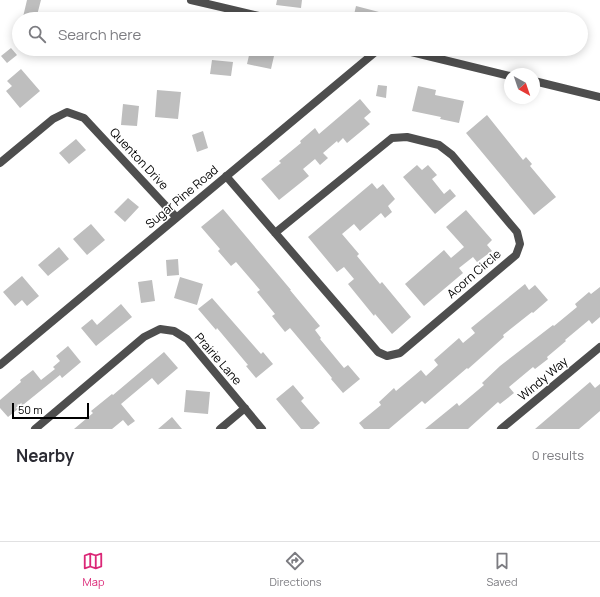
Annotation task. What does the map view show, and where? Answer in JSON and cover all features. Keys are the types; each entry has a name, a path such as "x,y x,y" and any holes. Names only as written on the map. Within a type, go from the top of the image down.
{"street":[{"path":"191,0 242,12"},
{"name":"Sugar Pine Road","path":"0,365 371,56"},
{"path":"428,56 504,75"},
{"path":"540,82 600,97"},
{"name":"Quenton Drive","path":"0,163 53,119 67,112 84,118 176,217"},
{"name":"Acorn Circle","path":"226,176 275,233 378,352 387,356 400,353 516,255 520,244 517,232 452,155 439,146 407,137 392,138 275,233"},
{"name":"Prairie Lane","path":"35,429 144,337 160,329 174,331 187,339 262,429"},
{"name":"Windy Way","path":"501,429 599,349"},
{"path":"220,429 245,408"}],"building":[{"path":"27,0 41,0 38,12 24,12"},
{"path":"277,0 302,0 301,8 276,5"},
{"path":"356,6 379,12 355,12"},
{"path":"11,48 12,56 16,56 7,63 1,56"},
{"path":"249,56 274,56 271,69 247,64"},
{"path":"212,60 233,62 231,76 210,74"},
{"path":"21,69 40,91 20,108 6,91 12,86 7,81"},
{"path":"378,85 387,86 386,98 376,96"},
{"path":"418,86 436,90 435,95 464,101 459,123 440,119 441,117 412,111"},
{"path":"157,90 181,92 178,119 155,117"},
{"path":"360,99 371,112 364,118 370,124 347,143 343,138 338,143 337,141 323,153 328,158 320,165 315,159 303,169 309,176 279,200 261,179 281,163 279,161 301,143 300,141 315,128 319,134"},
{"path":"123,104 139,106 137,126 121,125"},
{"path":"487,115 523,160 526,157 532,164 530,166 556,197 534,215 466,133"},
{"path":"203,131 208,148 197,152 192,135"},
{"path":"76,139 86,150 69,164 59,153"},
{"path":"417,165 422,170 428,165 437,175 432,179 444,194 450,189 456,196 435,214 403,177"},
{"path":"372,183 377,189 383,184 395,199 388,206 392,212 385,218 381,213 360,231 354,224 342,234 359,254 357,256 380,284 382,282 411,317 392,334 375,314 374,316 348,284 354,279 344,267 337,272 308,237"},
{"path":"128,198 139,207 125,222 114,212"},
{"path":"223,209 320,326 315,330 321,338 320,339 344,368 348,365 360,379 343,393 290,328 285,332 272,316 275,314 257,292 260,290 236,262 231,266 218,251 220,249 201,227"},
{"path":"466,210 492,240 487,245 492,251 477,262 473,257 459,268 463,273 424,306 405,284 444,250 451,258 464,247 446,227"},
{"path":"91,224 105,240 87,255 73,239"},
{"path":"59,247 69,259 48,276 38,265"},
{"path":"178,259 179,275 167,276 166,260"},
{"path":"22,276 39,296 27,306 22,300 15,306 3,292"},
{"path":"180,277 203,284 197,305 174,298"},
{"path":"152,280 155,301 141,303 138,282"},
{"path":"525,284 529,290 535,285 548,300 503,335 504,337 468,369 467,368 425,404 422,401 389,429 364,429 359,423 381,405 379,402 394,388 396,391 421,370 426,376 438,365 434,360 459,338 463,343 475,333 471,328"},
{"path":"600,287 600,317 592,324 589,320 547,357 548,359 535,369 533,367 509,387 514,393 500,404 498,402 468,429 425,429 457,403 459,406 484,385 482,383 500,366 577,307 575,304 589,292 591,294"},
{"path":"212,298 261,354 263,352 273,364 256,378 246,366 248,365 217,328 216,330 198,309"},
{"path":"121,304 132,317 96,346 81,328 92,319 97,325"},
{"path":"68,346 81,362 62,378 60,375 8,417 0,408 0,400 21,382 20,380 33,370 41,380 55,369 53,367 60,361 56,356"},
{"path":"164,352 178,368 158,385 152,378 121,404 135,421 128,426 123,420 112,429 74,429 93,413 91,411 112,394 113,395"},
{"path":"590,382 595,388 600,384 600,411 579,429 535,429"},
{"path":"293,385 304,398 301,401 320,423 313,429 301,429 276,399"},
{"path":"186,390 210,392 208,414 184,412"},
{"path":"172,417 182,429 158,429"}]}
